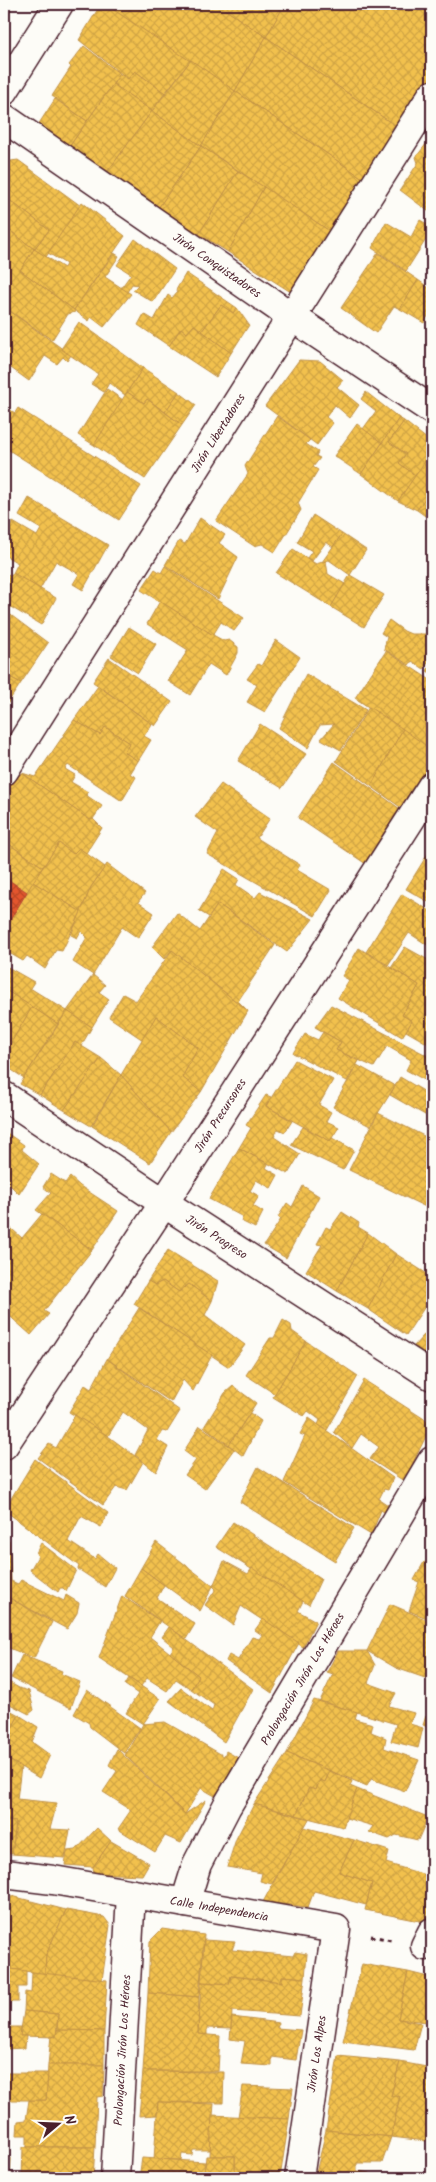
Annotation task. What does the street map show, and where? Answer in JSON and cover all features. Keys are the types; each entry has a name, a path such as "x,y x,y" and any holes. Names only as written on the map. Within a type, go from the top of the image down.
{"street":[{"path":"4,91 59,4"},
{"name":"Jirón Libertadores","path":"4,771 432,95"},
{"name":"Jirón Conquistadores","path":"4,118 292,317 432,410"},
{"name":"Jirón Precursores","path":"4,1445 164,1203 432,786"},
{"name":"Jirón Progreso","path":"4,1096 164,1203 432,1376"},
{"name":"Prolongación Jirón Los Héroes","path":"184,1902 197,1864 227,1806 432,1461"},
{"name":"Calle Independencia","path":"4,1874 53,1880 336,1929"},
{"name":"Prolongación Jirón Los Héroes","path":"115,2178 131,1894"},
{"name":"Jirón Los Alpes","path":"299,2178 336,1929"}],"path":[{"path":"336,1929 428,1939"}],"building: Homes":[{"path":"101,4 105,4 191,60 165,93 135,71 128,79 79,40"},
{"path":"105,4 217,4 266,37 235,91"},
{"path":"217,4 285,4 266,37"},
{"path":"285,4 432,4 432,78 400,129 266,37"},
{"path":"266,37 400,129 367,181 235,91"},
{"path":"84,46 120,74 87,121 52,96 71,67 69,65"},
{"path":"191,60 235,91 201,146 152,111"},
{"path":"135,71 165,93 152,111 113,84 120,74 128,79"},
{"path":"113,84 152,111 108,171 69,147"},
{"path":"235,91 367,181 334,234 201,146"},
{"path":"55,99 87,121 69,147 38,125"},
{"path":"152,111 201,146 159,207 108,171"},
{"path":"431,138 432,214 400,190 418,163 416,157"},
{"path":"201,146 238,171 199,234 159,207"},
{"path":"18,160 81,206 46,257 34,249 49,230 4,196 4,162"},
{"path":"238,171 264,187 228,252 199,234"},
{"path":"264,187 334,234 294,294 228,252"},
{"path":"4,196 49,230 34,249 4,226"},
{"path":"82,202 125,236 74,310 20,270 34,249 64,268 66,264 48,253"},
{"path":"420,220 432,227 432,230 406,271 372,248 386,222 411,237"},
{"path":"4,226 34,249 20,270 75,312 68,314 52,340 4,307"},
{"path":"135,239 175,269 153,302 133,290 138,285 132,284 127,292 121,288 131,274 117,265"},
{"path":"114,253 119,256 105,277 131,294 104,327 91,317 89,321 74,310"},
{"path":"378,253 418,280 400,309 394,306 376,333 341,308"},
{"path":"186,273 237,308 233,313 221,305 202,331 194,325 187,333 181,328 169,346 138,325 144,314 154,320 168,295 172,298 177,292 176,290"},
{"path":"418,280 432,290 432,309 424,323 400,309"},
{"path":"221,305 233,313 237,308 249,325 231,353 202,331"},
{"path":"4,307 71,355 67,361 63,357 57,364 45,356 29,381 4,363"},
{"path":"79,322 143,368 125,395 109,383 104,392 91,384 98,374 61,349"},
{"path":"194,325 231,353 216,377 169,346 181,328 187,333"},
{"path":"299,360 320,361 343,380 337,387 359,405 350,418 335,405 326,417 333,423 317,445 265,406"},
{"path":"143,368 179,392 165,412 147,399 144,403 127,392"},
{"path":"107,389 123,400 94,445 78,435"},
{"path":"127,392 144,403 147,399 182,425 145,479 94,445"},
{"path":"179,392 196,405 182,425 165,412"},
{"path":"366,392 399,418 382,443 363,429 376,411 361,399"},
{"path":"4,406 15,413 4,430"},
{"path":"18,408 141,486 119,520 4,447 4,430"},
{"path":"277,416 310,440 306,444 318,452 316,456 320,458 313,467 318,470 298,503 301,510 275,552 262,544 254,546 216,521 248,474 245,466"},
{"path":"399,418 404,421 389,442 406,454 399,463 416,476 398,501 361,474"},
{"path":"404,421 432,443 432,451 416,476 399,463 406,454 389,442"},
{"path":"357,424 382,443 361,474 334,456"},
{"path":"432,451 432,497 428,494 417,510 398,501"},
{"path":"428,494 432,497 432,521 417,510"},
{"path":"29,498 108,545 83,590 73,584 79,574 56,561 40,589 13,573 18,563 4,555 4,538 13,522 37,536 41,529 19,516"},
{"path":"313,515 342,534 333,547 326,542 312,561 307,558 312,551 297,542"},
{"path":"200,518 225,535 219,543 238,557 218,599 165,565 179,541 185,544"},
{"path":"4,527 9,530 4,538"},
{"path":"342,534 366,550 350,575 329,560 322,562"},
{"path":"293,549 316,564 326,561 328,574 345,584 331,607 276,573"},
{"path":"165,566 244,618 234,631 221,622 213,635 141,590 155,569 161,573"},
{"path":"4,572 11,576 13,573 56,598 41,625 4,603"},
{"path":"350,575 384,595 364,627 331,607"},
{"path":"160,601 213,635 224,641 229,640 238,647 238,653 226,675 209,664 190,695 168,681 188,650 147,624"},
{"path":"4,610 48,643 21,683 4,674"},
{"path":"389,620 404,631 411,634 426,634 432,640 432,656 424,669 412,661 409,665 384,649 387,637 381,633"},
{"path":"432,626 432,637 428,634"},
{"path":"129,627 156,644 138,673 111,656"},
{"path":"276,640 300,657 265,712 247,702 257,685 247,679 258,664 261,666"},
{"path":"386,651 432,681 432,750 355,698"},
{"path":"109,658 172,702 155,726 93,682"},
{"path":"432,662 432,674 427,671"},
{"path":"4,674 21,683 9,701 4,698"},
{"path":"306,674 366,710 341,750 321,739 334,724 320,725 308,748 279,728"},
{"path":"98,686 152,724 144,736 151,740 138,761 124,752 130,743 105,727 100,735 74,720"},
{"path":"4,698 9,701 4,711"},
{"path":"369,707 403,729 371,786 336,761"},
{"path":"74,720 100,735 105,727 130,743 124,752 138,761 130,774 136,777 122,801 68,765 65,769 75,775 71,782 88,792 86,795 102,806 93,819 90,820 22,773 35,777"},
{"path":"260,724 306,754 282,788 238,761"},
{"path":"403,729 432,750 432,762 403,809 371,786"},
{"path":"334,762 403,811 369,866 298,818"},
{"path":"22,773 90,820 93,819 102,828 86,853 79,848 73,854 59,843 43,867 4,841 4,791 6,786"},
{"path":"221,784 270,818 257,838 300,865 297,870 331,890 315,916 207,854 218,833 195,817"},
{"path":"4,841 43,867 27,892 4,877"},
{"path":"59,843 73,854 79,848 105,867 91,887 81,912 33,882"},
{"path":"432,847 432,904 406,889"},
{"path":"107,864 145,893 138,902 154,913 138,938 122,927 93,975 73,962 87,937 81,931 77,938 71,935 91,887"},
{"path":"224,869 239,879 236,885 255,898 260,892 313,919 287,952 218,904 209,917 199,911"},
{"path":"33,882 81,912 62,951 56,950 45,969 27,956 23,961 4,950 4,930"},
{"path":"402,894 432,912 432,948 409,933 388,965 366,952"},
{"path":"218,904 275,945 238,1001 248,1011 172,950 164,959 152,947 177,913 200,931"},
{"path":"405,947 432,962 432,1046 406,1031 412,1021 402,1015 419,985 391,968"},
{"path":"359,948 419,985 402,1015 412,1021 402,1037 338,998 349,980 342,976"},
{"path":"172,950 248,1011 201,1092 182,1077 198,1048 156,1016 143,1040 109,1017 123,994 136,1001"},
{"path":"4,965 34,982 30,988 67,1011 58,1024 4,989"},
{"path":"93,975 105,985 99,992 109,999 92,1027 67,1011"},
{"path":"4,989 32,1007 4,1055"},
{"path":"331,1005 432,1058 432,1084 406,1070 411,1060 387,1046 374,1067 336,1050 341,1042 315,1027"},
{"path":"32,1007 58,1024 24,1078 4,1065 4,1055"},
{"path":"67,1011 92,1027 81,1046 75,1042 40,1095 20,1084"},
{"path":"156,1016 198,1048 182,1077 201,1092 171,1132 121,1075"},
{"path":"323,1032 341,1042 336,1050 359,1061 347,1081 293,1053 305,1034 318,1040"},
{"path":"75,1042 101,1058 64,1110 40,1095"},
{"path":"101,1058 121,1075 91,1126 64,1110"},
{"path":"295,1060 333,1080 319,1105 331,1112 326,1121 339,1127 330,1141 266,1106"},
{"path":"357,1065 395,1086 370,1126 333,1107"},
{"path":"121,1075 171,1132 150,1163 92,1126"},
{"path":"400,1077 432,1096 432,1119 390,1095"},
{"path":"266,1095 271,1097 266,1106 292,1121 285,1132 278,1129 274,1137 300,1154 288,1174 239,1148 251,1128 246,1125"},
{"path":"378,1113 432,1140 432,1210 349,1170"},
{"path":"303,1127 330,1141 332,1138 354,1150 343,1170 291,1145"},
{"path":"4,1131 24,1145 22,1150 39,1164 19,1194 4,1179"},
{"path":"239,1148 268,1164 266,1168 278,1175 271,1188 256,1180 250,1191 259,1196 253,1206 263,1212 255,1228 241,1221 243,1217 209,1199"},
{"path":"51,1174 65,1183 70,1177 80,1186 118,1211 92,1250 36,1210 51,1193 43,1187"},
{"path":"303,1186 319,1196 286,1258 264,1245 281,1219 278,1217 287,1203 292,1207"},
{"path":"342,1212 359,1223 358,1227 368,1233 337,1291 306,1271 322,1245 317,1244 326,1227 330,1229"},
{"path":"42,1214 92,1250 44,1311 49,1314 31,1335 4,1311 4,1222 22,1238"},
{"path":"368,1233 396,1254 368,1309 337,1291"},
{"path":"168,1250 218,1281 212,1301 189,1284 179,1292 163,1281 155,1285 148,1281"},
{"path":"396,1254 432,1277 432,1305 424,1308 406,1335 368,1309"},
{"path":"148,1281 155,1285 163,1281 179,1292 189,1284 212,1301 205,1315 245,1345 229,1367 134,1304"},
{"path":"139,1308 212,1355 193,1391 183,1380 171,1402 107,1359"},
{"path":"283,1320 291,1325 292,1331 306,1341 275,1394 246,1375 270,1338 274,1338"},
{"path":"432,1326 432,1358 414,1346"},
{"path":"306,1341 358,1376 327,1430 318,1425 320,1420 308,1411 304,1416 273,1397"},
{"path":"4,1342 10,1348 4,1356"},
{"path":"107,1359 180,1411 167,1432 162,1431 157,1440 168,1447 156,1472 135,1455 148,1430 123,1412 108,1436 69,1412 85,1385 91,1389"},
{"path":"364,1380 432,1424 404,1481 370,1459 379,1447 361,1434 352,1448 334,1432"},
{"path":"233,1386 256,1403 229,1445 204,1427 225,1393"},
{"path":"250,1413 261,1421 243,1456 229,1445"},
{"path":"75,1415 143,1462 127,1490 116,1487 103,1505 38,1458 49,1444 56,1448"},
{"path":"309,1418 393,1478 388,1490 384,1489 379,1499 388,1505 384,1512 381,1510 371,1535 284,1482 305,1436 300,1434"},
{"path":"200,1426 234,1449 205,1489 185,1475 196,1460 184,1451"},
{"path":"35,1459 108,1513 101,1527 81,1516 68,1541 95,1559 98,1554 115,1568 105,1587 78,1569 79,1566 4,1510"},
{"path":"258,1467 354,1528 335,1561 240,1502"},
{"path":"233,1522 321,1579 309,1605 216,1547"},
{"path":"4,1540 9,1540 11,1581 18,1584 21,1580 64,1601 66,1595 79,1603 77,1613 67,1629 4,1595"},
{"path":"156,1542 213,1586 200,1611 141,1568"},
{"path":"41,1543 76,1570 66,1591 60,1588 58,1592 30,1570 38,1556 36,1553"},
{"path":"224,1561 248,1574 252,1568 303,1601 298,1611 316,1621 303,1647 241,1606 233,1625 205,1605 216,1589 213,1586"},
{"path":"424,1562 432,1566 432,1620 409,1611 419,1582 414,1580"},
{"path":"141,1568 164,1585 157,1598 195,1624 186,1639 125,1596"},
{"path":"4,1595 52,1622 34,1658 4,1646"},
{"path":"122,1596 160,1621 150,1637 199,1676 191,1689 176,1679 167,1691 147,1678 141,1686 99,1658"},
{"path":"390,1604 432,1622 432,1675 425,1678 396,1668 367,1651"},
{"path":"263,1619 299,1643 272,1693 226,1661 229,1655 238,1660 252,1637 259,1639 262,1635 255,1630"},
{"path":"169,1627 253,1689 224,1742 169,1701 181,1688 212,1711 214,1705 191,1689 199,1676 170,1653 174,1647 162,1637"},
{"path":"338,1651 367,1651 375,1665 368,1683 396,1693 389,1706 414,1713 410,1724 423,1728 418,1748 391,1741 396,1724 320,1701 333,1674 327,1672"},
{"path":"22,1655 62,1671 61,1674 80,1682 71,1708 11,1678"},
{"path":"4,1673 5,1680 29,1691 34,1710 29,1714 4,1701"},
{"path":"129,1678 160,1699 143,1724 126,1713 138,1694 125,1685"},
{"path":"87,1690 140,1728 124,1753 90,1727 89,1723 74,1714"},
{"path":"314,1700 357,1712 355,1719 373,1724 371,1732 386,1738 384,1748 419,1760 405,1791 371,1779 367,1786 287,1753"},
{"path":"4,1707 19,1715 4,1743"},
{"path":"432,1712 432,1729 423,1725 426,1716 430,1716"},
{"path":"19,1715 38,1727 32,1742 50,1755 39,1778 4,1757 4,1743"},
{"path":"165,1722 224,1756 226,1751 240,1759 215,1796 201,1788 185,1814 125,1755 143,1724"},
{"path":"117,1749 185,1814 206,1800 181,1843 165,1836 155,1852 118,1829 131,1810 103,1792 117,1771 109,1765"},
{"path":"287,1753 330,1771 325,1782 320,1780 316,1790 309,1788 296,1815 254,1804"},
{"path":"4,1757 21,1767 17,1799 57,1803 50,1829 70,1830 65,1858 12,1854 16,1822 4,1820"},
{"path":"330,1771 352,1781 350,1786 357,1789 343,1827 296,1815 309,1788 316,1790 320,1780 325,1782"},
{"path":"357,1789 428,1817 418,1840 396,1835 389,1839 369,1832 373,1826 346,1818"},
{"path":"254,1804 309,1819 272,1884 260,1881 262,1873 227,1867 236,1839"},
{"path":"4,1820 16,1822 12,1854 4,1853"},
{"path":"304,1827 354,1840 339,1872 372,1883 366,1905 314,1891 308,1907 263,1902"},
{"path":"97,1828 111,1841 93,1867 65,1865 67,1851 76,1850"},
{"path":"354,1840 389,1851 386,1863 432,1877 432,1903 425,1922 365,1910 372,1883 339,1872"},
{"path":"111,1841 149,1863 142,1875 94,1873 93,1867"},
{"path":"4,1894 66,1910 46,1955 45,1974 4,1968"},
{"path":"66,1910 104,1917 110,1925 102,1980 45,1974 46,1955"},
{"path":"162,1929 204,1935 199,1997 148,1993 150,1941"},
{"path":"204,1940 235,1942 232,1950 293,1956 295,1952 307,1954 305,1978 282,1976 282,1982 231,1976 229,1984 201,1982"},
{"path":"362,1964 408,1972 398,2019 421,2023 414,2050 343,2041"},
{"path":"4,1968 26,1971 26,1987 18,1987 18,2002 10,2002 8,2015 4,2015"},
{"path":"32,1972 107,1980 104,2031 57,2030 58,2014 24,2011 25,1992 31,1993"},
{"path":"408,1972 432,1978 432,2004 428,2022 398,2019"},
{"path":"231,1976 282,1982 282,1976 305,1978 300,2016 232,2011 231,2029 207,2028 207,2035 198,2034 201,1982 229,1984"},
{"path":"148,1993 199,1997 198,2034 220,2036 218,2071 143,2071"},
{"path":"24,2011 58,2014 56,2037 20,2036"},
{"path":"232,2017 279,2023 277,2028 301,2030 296,2060 272,2057 272,2066 241,2064 245,2041 230,2039"},
{"path":"4,2027 21,2027 20,2036 26,2036 25,2048 4,2049"},
{"path":"57,2030 104,2031 104,2065 48,2065 51,2036 56,2037"},
{"path":"338,2056 400,2062 391,2096 400,2096 391,2137 326,2130"},
{"path":"400,2062 432,2068 432,2117 426,2141 391,2137 400,2096 391,2096"},
{"path":"48,2065 104,2065 103,2096 97,2097 95,2147 27,2147 27,2135 17,2135 18,2121 26,2120 29,2100 46,2100"},
{"path":"143,2071 224,2072 223,2103 158,2102 157,2115 139,2116"},
{"path":"4,2073 48,2073 46,2100 4,2100"},
{"path":"243,2086 293,2088 289,2119 238,2117"},
{"path":"158,2102 214,2104 210,2150 193,2150 192,2155 182,2154 181,2160 154,2159"},
{"path":"212,2115 289,2119 280,2178 235,2178 235,2156 210,2156"},
{"path":"326,2130 391,2137 382,2163 357,2163 357,2171 370,2173 369,2178 315,2178"},
{"path":"23,2147 95,2147 93,2178 22,2178"},
{"path":"206,2156 235,2156 235,2178 204,2178"},
{"path":"4,2158 11,2158 10,2178 4,2178"},
{"path":"142,2158 205,2162 204,2178 139,2178"}],"building: Shops":[{"path":"4,877 27,892 4,930"}]}
